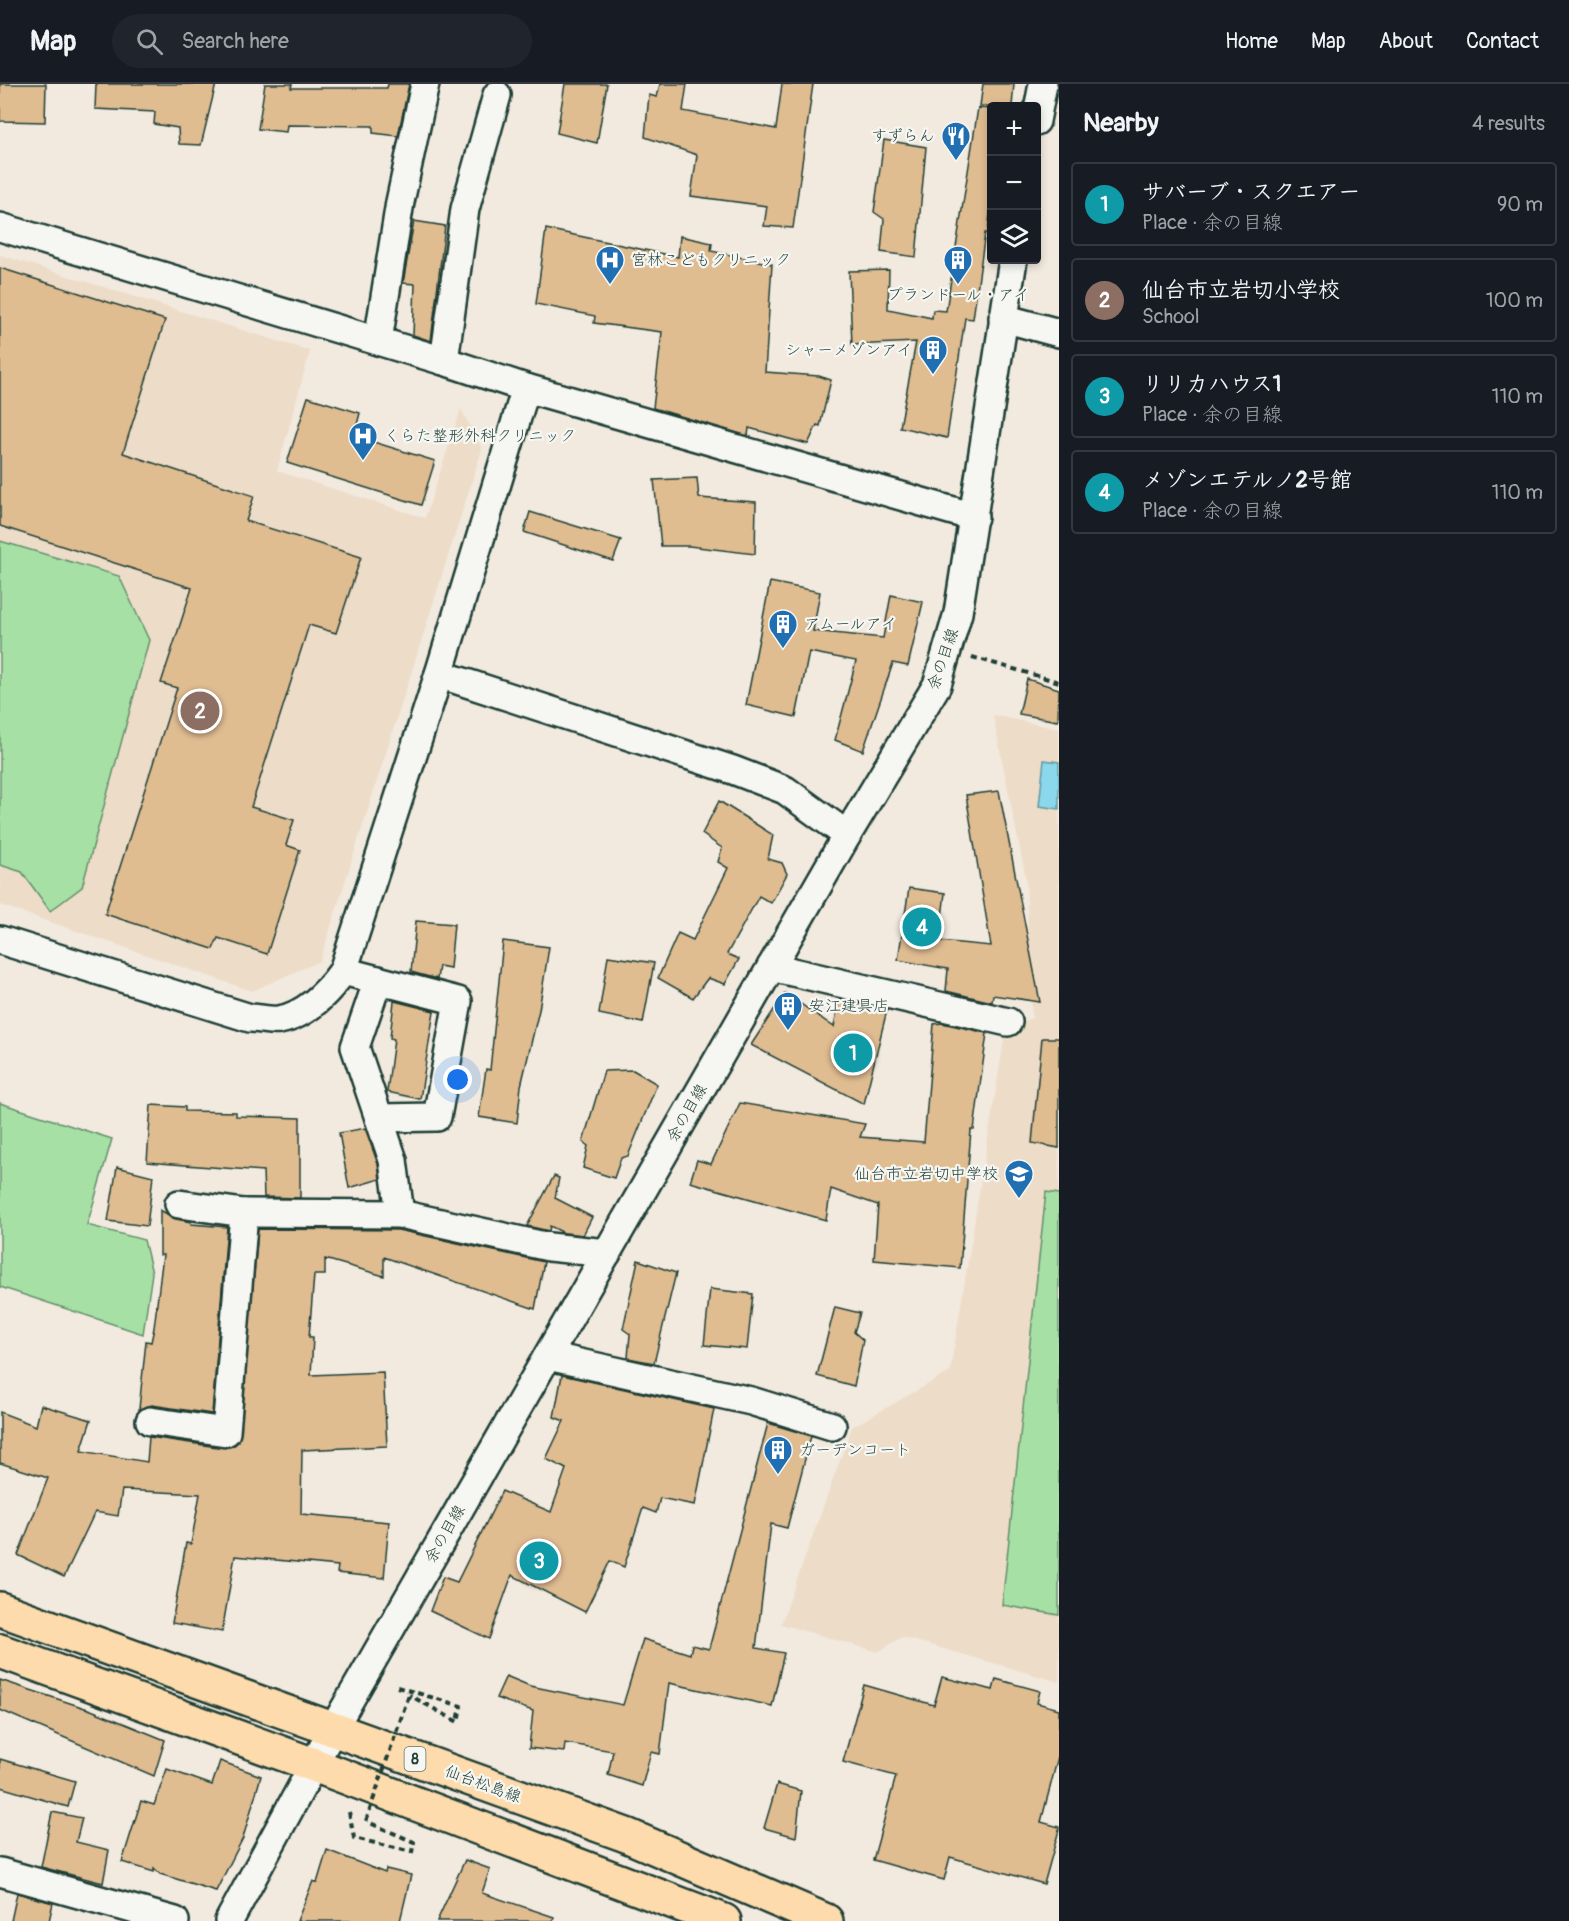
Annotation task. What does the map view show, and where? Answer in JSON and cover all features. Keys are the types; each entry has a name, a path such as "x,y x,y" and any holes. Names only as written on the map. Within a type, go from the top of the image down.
{"main road":[{"name":"仙台松島線","path":"0,1609 626,1835 826,1921"},
{"path":"0,1651 314,1765 724,1921"}],"street":[{"path":"378,341 400,202 424,84"},
{"path":"1040,102 1043,84"},
{"path":"444,361 465,209 497,95"},
{"path":"0,227 444,361 526,388 974,517"},
{"name":"余の目線","path":"229,1921 333,1729 847,834 938,685 949,651 974,517 1012,264"},
{"path":"1003,318 1059,333"},
{"path":"0,940 250,1018 279,1020 305,1009 328,993 343,971 439,674 526,388"},
{"path":"439,674 733,770 785,790 847,834"},
{"path":"771,967 1008,1022"},
{"path":"343,971 458,1001 437,1117 379,1118"},
{"path":"378,980 355,1047 393,1160 400,1214"},
{"path":"178,1204 244,1213 400,1214 549,1247 607,1254"},
{"path":"150,1421 226,1432 244,1213"},
{"path":"548,1356 751,1401 832,1426"},
{"path":"0,1872 175,1921"}],"path":[{"path":"949,651 1059,682"},
{"path":"347,1803 354,1838 412,1852 414,1842 366,1821 409,1695 458,1722 461,1706 397,1687"}],"shaded area":[{"path":"0,255 310,351 277,471 425,518 461,409 482,449 320,961 252,991 0,905"},
{"name":"仙台市立岩切中学校","path":"993,715 1059,729 1059,1682 902,1637 878,1652 781,1624 852,1427 950,1372 1006,1028 1032,1018 1026,879"}],"green space":[{"path":"0,541 119,576 149,640 82,887 50,911 22,872 0,865"},
{"path":"0,1103 112,1139 87,1225 144,1240 152,1273 143,1334 0,1287"},
{"path":"1046,1192 1059,1194 1059,1615 1002,1605"}],"water":[{"path":"1044,760 1059,762 1059,809 1039,806"}],"building":[{"path":"0,84 46,84 45,122 0,121"},
{"path":"96,84 216,84 201,145 179,144 178,128 154,124 155,112 95,109"},
{"path":"265,84 292,84 291,88 387,88 388,84 409,84 398,136 373,133 373,126 287,125 286,132 258,129"},
{"path":"565,84 607,84 597,143 557,133"},
{"path":"660,84 687,84 683,111 776,129 782,84 813,84 793,228 764,226 767,206 691,196 697,155 645,137 649,95 657,97"},
{"path":"983,84 1014,84 1012,102 987,102 987,106 980,106"},
{"path":"978,108 987,109 987,233 985,233 973,319 965,318 947,438 900,427 916,342 852,345 849,271 889,270 888,309 932,318 933,310 946,311"},
{"path":"884,140 926,147 916,257 881,252 884,219 874,212"},
{"path":"414,221 445,226 431,341 413,335 415,284 403,283"},
{"path":"546,229 678,257 680,236 712,243 711,251 772,264 765,372 819,376 831,380 820,426 817,425 808,444 749,428 748,436 653,408 662,332 594,323 595,316 536,304"},
{"path":"0,268 165,320 123,453 254,496 246,521 361,557 336,633 309,625 251,807 294,820 286,845 300,850 267,954 218,938 213,949 105,914 177,688 161,683 192,588 0,526"},
{"path":"308,397 360,413 354,436 435,461 421,505 287,463"},
{"path":"697,478 699,498 756,502 755,554 689,546 661,546 654,480"},
{"path":"530,512 621,540 613,561 524,532"},
{"path":"770,582 820,592 813,631 883,638 891,595 923,602 908,666 893,663 863,751 835,740 856,661 809,652 796,717 746,705"},
{"path":"1027,679 1059,689 1058,721 1019,714"},
{"path":"999,791 1040,1002 993,995 992,1002 946,991 948,969 898,960 909,888 945,893 939,941 991,946 966,795"},
{"path":"719,801 773,835 768,859 782,863 787,874 771,903 759,896 727,954 739,959 725,984 708,978 693,998 658,978 678,933 693,940 728,868 718,862 722,848 702,834"},
{"path":"416,921 454,924 450,968 439,966 437,979 411,972"},
{"path":"503,941 549,947 539,1010 521,1086 517,1123 479,1117 486,1069 490,1070"},
{"path":"608,956 654,963 643,1023 599,1014"},
{"path":"785,993 834,1027 839,999 887,1010 864,1104 751,1045"},
{"path":"394,1001 434,1011 420,1099 387,1092 394,1039 390,1038"},
{"path":"942,1023 987,1033 974,1130 971,1130 960,1268 874,1260 878,1205 831,1189 826,1220 690,1182 697,1160 711,1164 740,1103 865,1124 860,1137 924,1142 934,1024"},
{"path":"1042,1038 1059,1038 1059,1148 1032,1143"},
{"path":"633,1070 657,1084 628,1156 621,1158 614,1178 583,1168 588,1146 583,1142 604,1071"},
{"path":"151,1105 185,1107 185,1111 236,1112 236,1116 300,1118 300,1198 264,1197 263,1171 147,1162"},
{"path":"365,1128 378,1164 380,1179 349,1188 339,1133"},
{"path":"117,1167 153,1176 147,1226 108,1221"},
{"path":"554,1176 559,1178 555,1198 592,1217 583,1235 564,1233 550,1226 549,1231 527,1226"},
{"path":"160,1210 176,1219 191,1222 191,1224 227,1227 212,1414 152,1405 139,1409 146,1341 151,1342 154,1328 163,1255 160,1255"},
{"path":"258,1229 398,1230 544,1262 535,1309 384,1257 384,1276 325,1259 325,1275 314,1275 309,1337 313,1337 311,1375 383,1372 387,1446 302,1450 301,1514 389,1522 384,1578 337,1573 338,1566 235,1556 222,1632 172,1623 186,1543 191,1544 200,1494 122,1490 118,1516 95,1512 64,1577 18,1555 48,1478 0,1463 0,1412 36,1426 41,1405 91,1420 81,1451 147,1462 149,1437 224,1448 233,1446 239,1441"},
{"path":"638,1260 676,1273 654,1363 628,1358 630,1334 623,1329"},
{"path":"710,1289 753,1294 747,1349 704,1345"},
{"path":"835,1307 860,1313 854,1332 863,1340 854,1386 817,1376"},
{"path":"562,1375 714,1409 695,1505 660,1498 656,1513 643,1508 624,1567 610,1561 585,1612 512,1575 489,1639 430,1611 443,1577 457,1582 502,1491 551,1512 566,1469 546,1459 564,1421 554,1417"},
{"path":"768,1423 811,1436 787,1528 771,1524 756,1648 784,1653 772,1706 669,1683 660,1754 651,1752 642,1786 608,1775 613,1751 565,1743 564,1752 529,1748 533,1711 496,1698 506,1676 530,1686 623,1705 643,1639 690,1654 692,1645 709,1649"},
{"path":"942,1677 993,1690 996,1679 1040,1691 1037,1703 1059,1709 1059,1753 1041,1822 1059,1827 1059,1830 1044,1884 950,1857 944,1880 873,1860 896,1776 843,1762 864,1685 934,1705"},
{"path":"0,1680 91,1710 165,1740 154,1776 0,1710"},
{"path":"0,1759 75,1781 68,1807 0,1787"},
{"path":"220,1761 261,1776 243,1838 216,1891 160,1874 154,1868 154,1872 122,1862 141,1801 154,1805 167,1769 212,1785"},
{"path":"777,1784 801,1791 796,1837 764,1828"},
{"path":"52,1812 82,1818 76,1842 109,1850 103,1883 41,1867"},
{"path":"327,1850 385,1873 386,1869 411,1875 400,1921 297,1921 313,1881 317,1883"},
{"path":"465,1860 490,1869 482,1893 554,1917 553,1921 437,1921"},
{"path":"17,1893 53,1903 49,1921 11,1921"}],"place":[{"name":"すずらん","path":"956,162"},
{"name":"宮林こどもクリニック","path":"610,286"},
{"name":"プランドール・アイ","path":"958,286"},
{"name":"シャーメゾンアイ","path":"933,376"},
{"name":"くらた整形外科クリニック","path":"363,462"},
{"name":"アムールアイ","path":"783,650"},
{"name":"仙台市立岩切小学校","path":"200,711"},
{"name":"メゾンエテルノ2号館","path":"922,927"},
{"name":"安江建具店","path":"788,1032"},
{"name":"サバーブ・スクエアー","path":"853,1053"},
{"name":"仙台市立岩切中学校","path":"1019,1200"},
{"name":"ガーデンコート","path":"778,1476"},
{"name":"リリカハウス1","path":"539,1561"}]}
